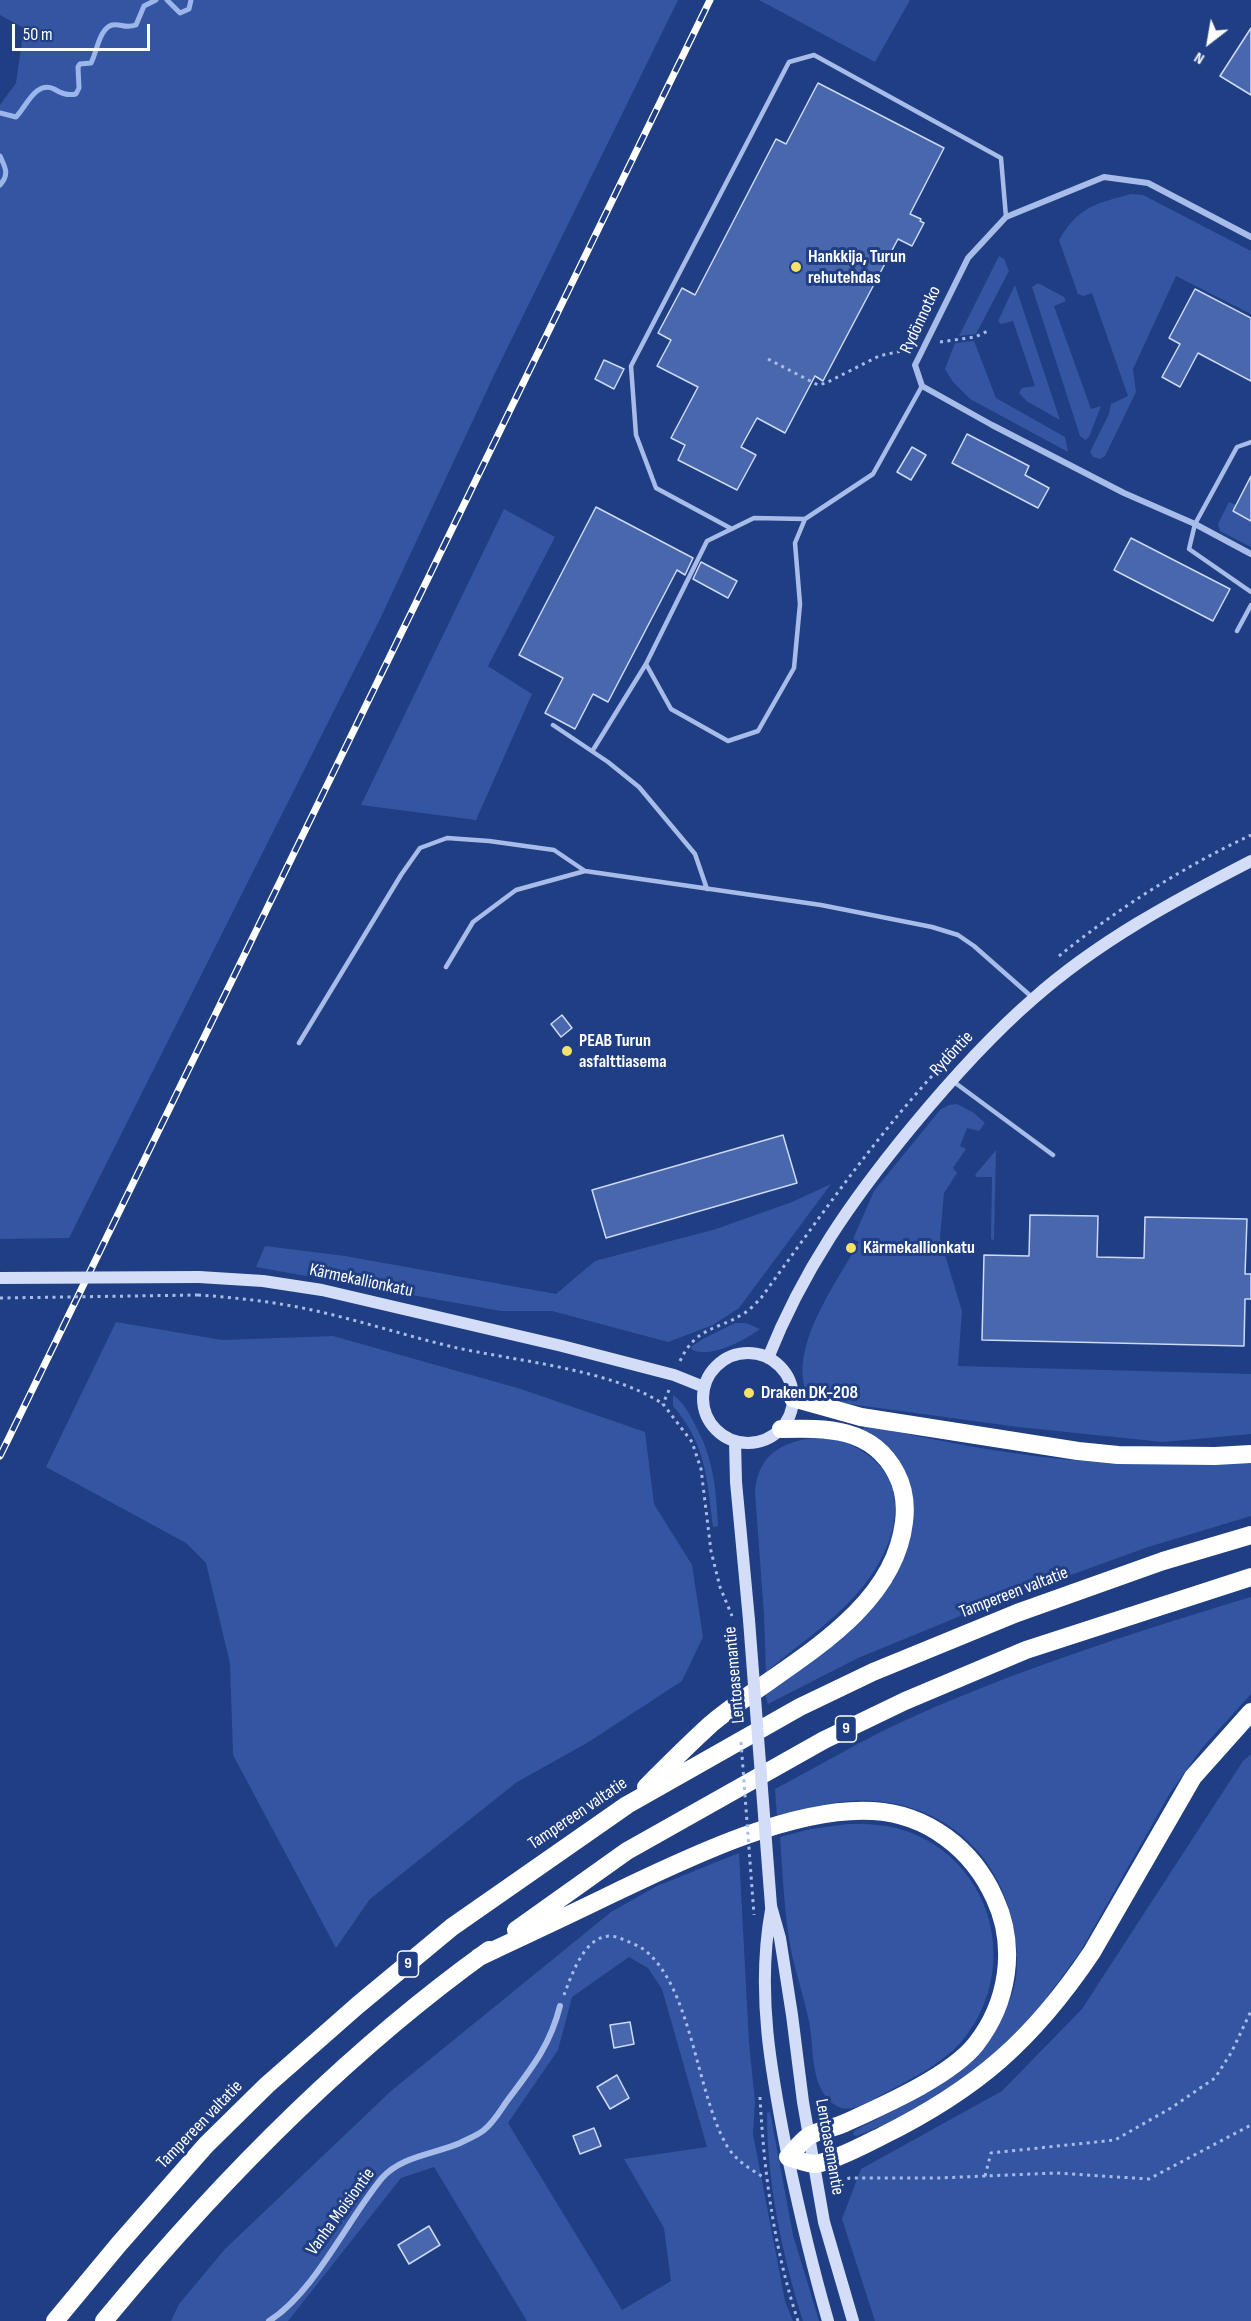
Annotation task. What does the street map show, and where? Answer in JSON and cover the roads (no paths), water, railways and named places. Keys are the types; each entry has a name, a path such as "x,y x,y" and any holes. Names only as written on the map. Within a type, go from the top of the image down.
{"highway":[{"path":"793,1398 861,1417 1078,1451 1118,1455 1251,1454"},
{"path":"627,1804 712,1723 820,1644 840,1626 873,1593 893,1562 903,1532 904,1517 901,1485 890,1463 868,1443 855,1436 823,1428 781,1429"},
{"name":"Tampereen valtatie","path":"55,2321 206,2145 267,2085 358,2005 452,1928 627,1804 800,1707 873,1672 1017,1612 1163,1561 1251,1534"},
{"name":"9","path":"104,2321 149,2266 238,2170 385,2031 479,1957 627,1851 824,1740 905,1701 1026,1650 1251,1577"},
{"path":"479,1957 659,1870 781,1824 831,1813 872,1811 903,1816 930,1827 950,1839 967,1855 987,1883 996,1899 1005,1927 1008,1959 1004,1988 997,2006 980,2038 964,2057 891,2101 809,2136 788,2157 814,2164 852,2151 939,2105 967,2088 1028,2035 1074,1979 1092,1952 1193,1777 1251,1712"}],"main road":[{"name":"Rydöntie","path":"768,1358 779,1330 818,1254 842,1217 877,1170 952,1080 1033,998 1130,928 1184,896 1251,861"},
{"name":"Kärmekallionkatu","path":"0,1278 199,1277 263,1281 333,1293 562,1346 674,1375 704,1387"},
{"path":"749,1354 768,1358 788,1378 793,1398 792,1407 781,1429 764,1441 749,1443 723,1436 706,1416 703,1402 704,1387 709,1376 726,1359 749,1354"},
{"name":"Lentoasemantie","path":"735,1441 736,1482 771,1906 781,1944 824,2222 853,2321"},
{"name":"Lentoasemantie","path":"771,1906 764,1965 765,2013 778,2107 788,2157 809,2254 828,2321"}],"street":[{"name":"Rydönnotko","path":"922,386 915,365 968,258 1006,217 1104,177 1148,183 1251,237"},
{"path":"922,386 1124,493 1195,524 1251,554"},
{"name":"Vanha Moisiontie","path":"269,2321 279,2315 302,2290 383,2177 395,2168 459,2143 484,2130 498,2115 546,2047 555,2028 560,2006"}],"lane":[{"path":"732,529 656,488 636,435 631,366 789,62 813,55 1001,158 1006,217"},
{"path":"593,750 646,664 707,541 754,519 805,519 873,474 922,386"},
{"path":"1251,442 1238,447 1195,524 1189,549 1251,592"},
{"path":"646,664 670,709 728,741 758,731 794,668 800,603 795,543 805,519"},
{"path":"1237,631 1251,605"},
{"path":"553,725 593,750 639,787 695,854 706,889"},
{"path":"299,1043 401,874 420,848 447,838 554,850 585,871"},
{"path":"446,967 473,922 516,890 585,871 821,905 932,927 958,935 974,946 1033,998"},
{"path":"952,1080 1053,1155"}],"waterway":[{"path":"0,113 16,117 32,96 42,88 48,87 64,94 76,94 79,88 78,67 80,64 91,63 104,31 112,25 136,25 144,6 156,0"},
{"path":"167,0 180,13 189,9 191,0"},
{"path":"0,156 6,174 0,185"}],"railway":[{"path":"0,1456 710,0"}],"place":[{"name":"Hankkija, Turun rehutehdas","path":"796,267"},
{"name":"PEAB Turun asfalttiasema","path":"567,1051"},
{"name":"Kärmekallionkatu","path":"851,1248"},
{"name":"Draken DK-208","path":"749,1393"}]}
